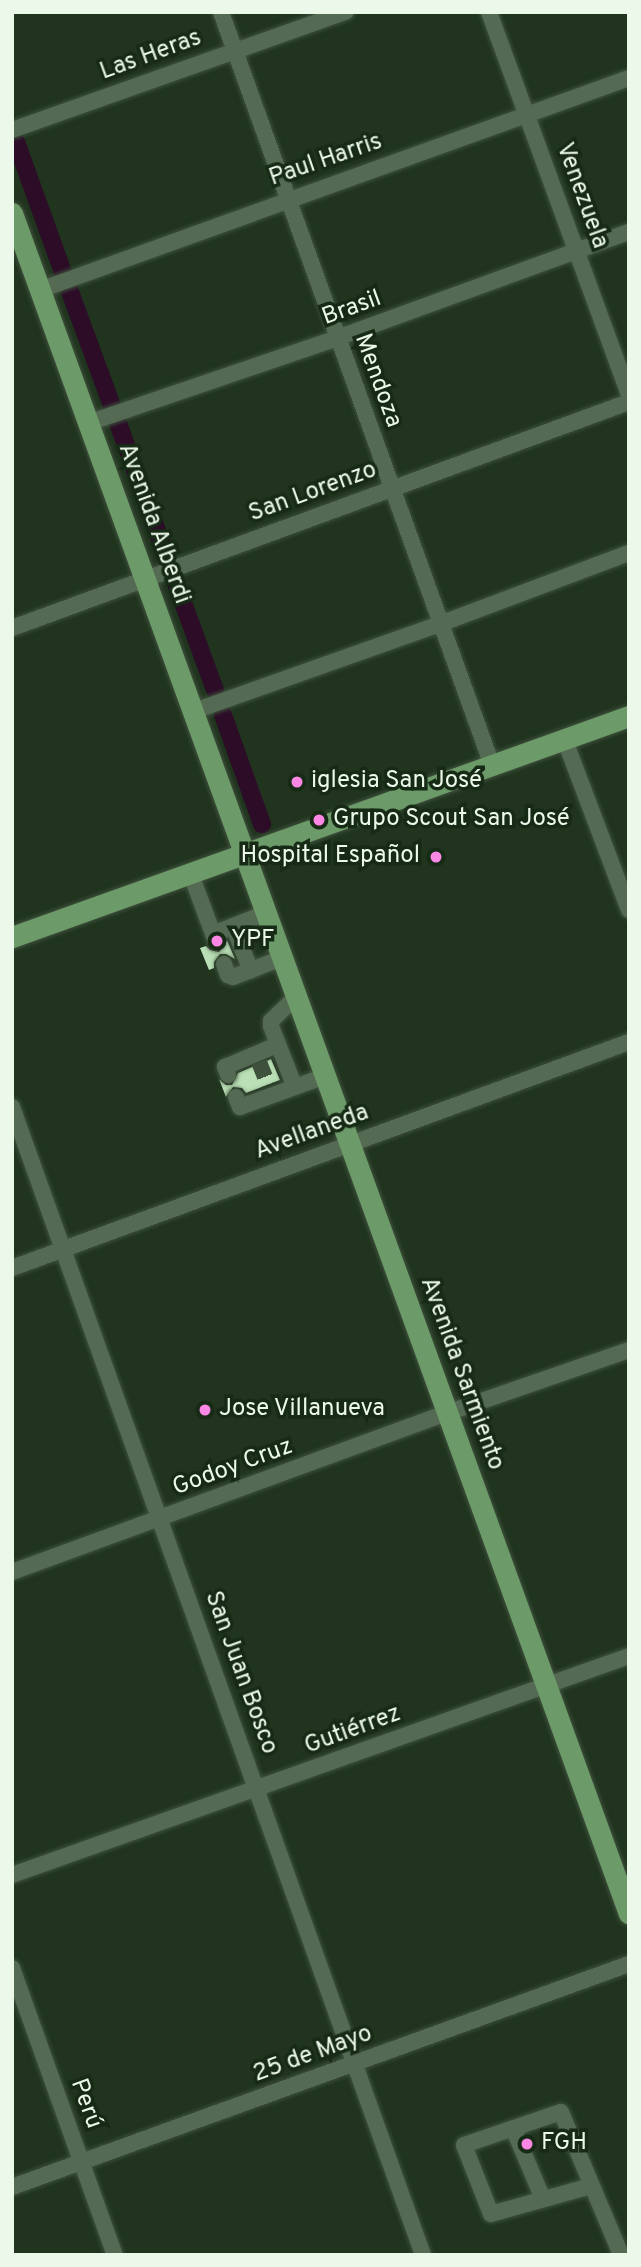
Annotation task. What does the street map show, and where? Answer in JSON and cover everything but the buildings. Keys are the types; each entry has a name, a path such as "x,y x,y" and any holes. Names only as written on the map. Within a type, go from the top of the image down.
{"main road":[{"name":"Avenida Alberdi","path":"12,213 244,853"},
{"path":"12,937 629,716"},
{"name":"Avenida Sarmiento","path":"244,853 629,1914"}],"street":[{"name":"Mendoza","path":"221,12 286,199 492,765"},
{"name":"Las Heras","path":"12,130 346,12"},
{"name":"Venezuela","path":"489,12 629,395"},
{"name":"Paul Harris","path":"40,290 286,199 629,78"},
{"name":"Brasil","path":"88,423 337,338 629,232"},
{"name":"San Lorenzo","path":"12,628 629,402"},
{"path":"194,711 440,624 629,553"},
{"path":"564,738 629,910"},
{"path":"190,872 214,938 233,926 266,913"},
{"path":"233,926 251,971"},
{"path":"224,964 230,977 282,958"},
{"path":"294,1085 277,1045 271,1021 296,997"},
{"name":"Avellaneda","path":"12,1268 629,1042"},
{"path":"228,1075 225,1067 258,1058 277,1045"},
{"path":"236,1097 240,1107 270,1089 325,1076"},
{"name":"San Juan Bosco","path":"12,1107 423,2255"},
{"name":"Godoy Cruz","path":"12,1572 161,1520 447,1412 629,1350"},
{"name":"Gutiérrez","path":"12,1875 629,1656"},
{"name":"25 de Mayo","path":"12,2187 629,1964"},
{"name":"Perú","path":"12,1968 115,2255"},
{"path":"592,2186 491,2214 464,2145 561,2112 621,2255"},
{"path":"513,2128 543,2199"}],"waterway":[{"path":"15,139 63,272"},
{"path":"69,289 112,406"},
{"path":"118,423 168,561"},
{"path":"174,578 215,690"},
{"path":"223,715 262,824"}],"tunnel":[{"path":"259,1062 268,1084"}],"place":[{"name":"iglesia San José","path":"297,782"},
{"name":"Grupo Scout San José","path":"319,820"},
{"name":"Hospital Español","path":"436,857"},
{"name":"YPF","path":"217,941"},
{"name":"Jose Villanueva","path":"205,1410"},
{"name":"FGH","path":"527,2144"}]}
